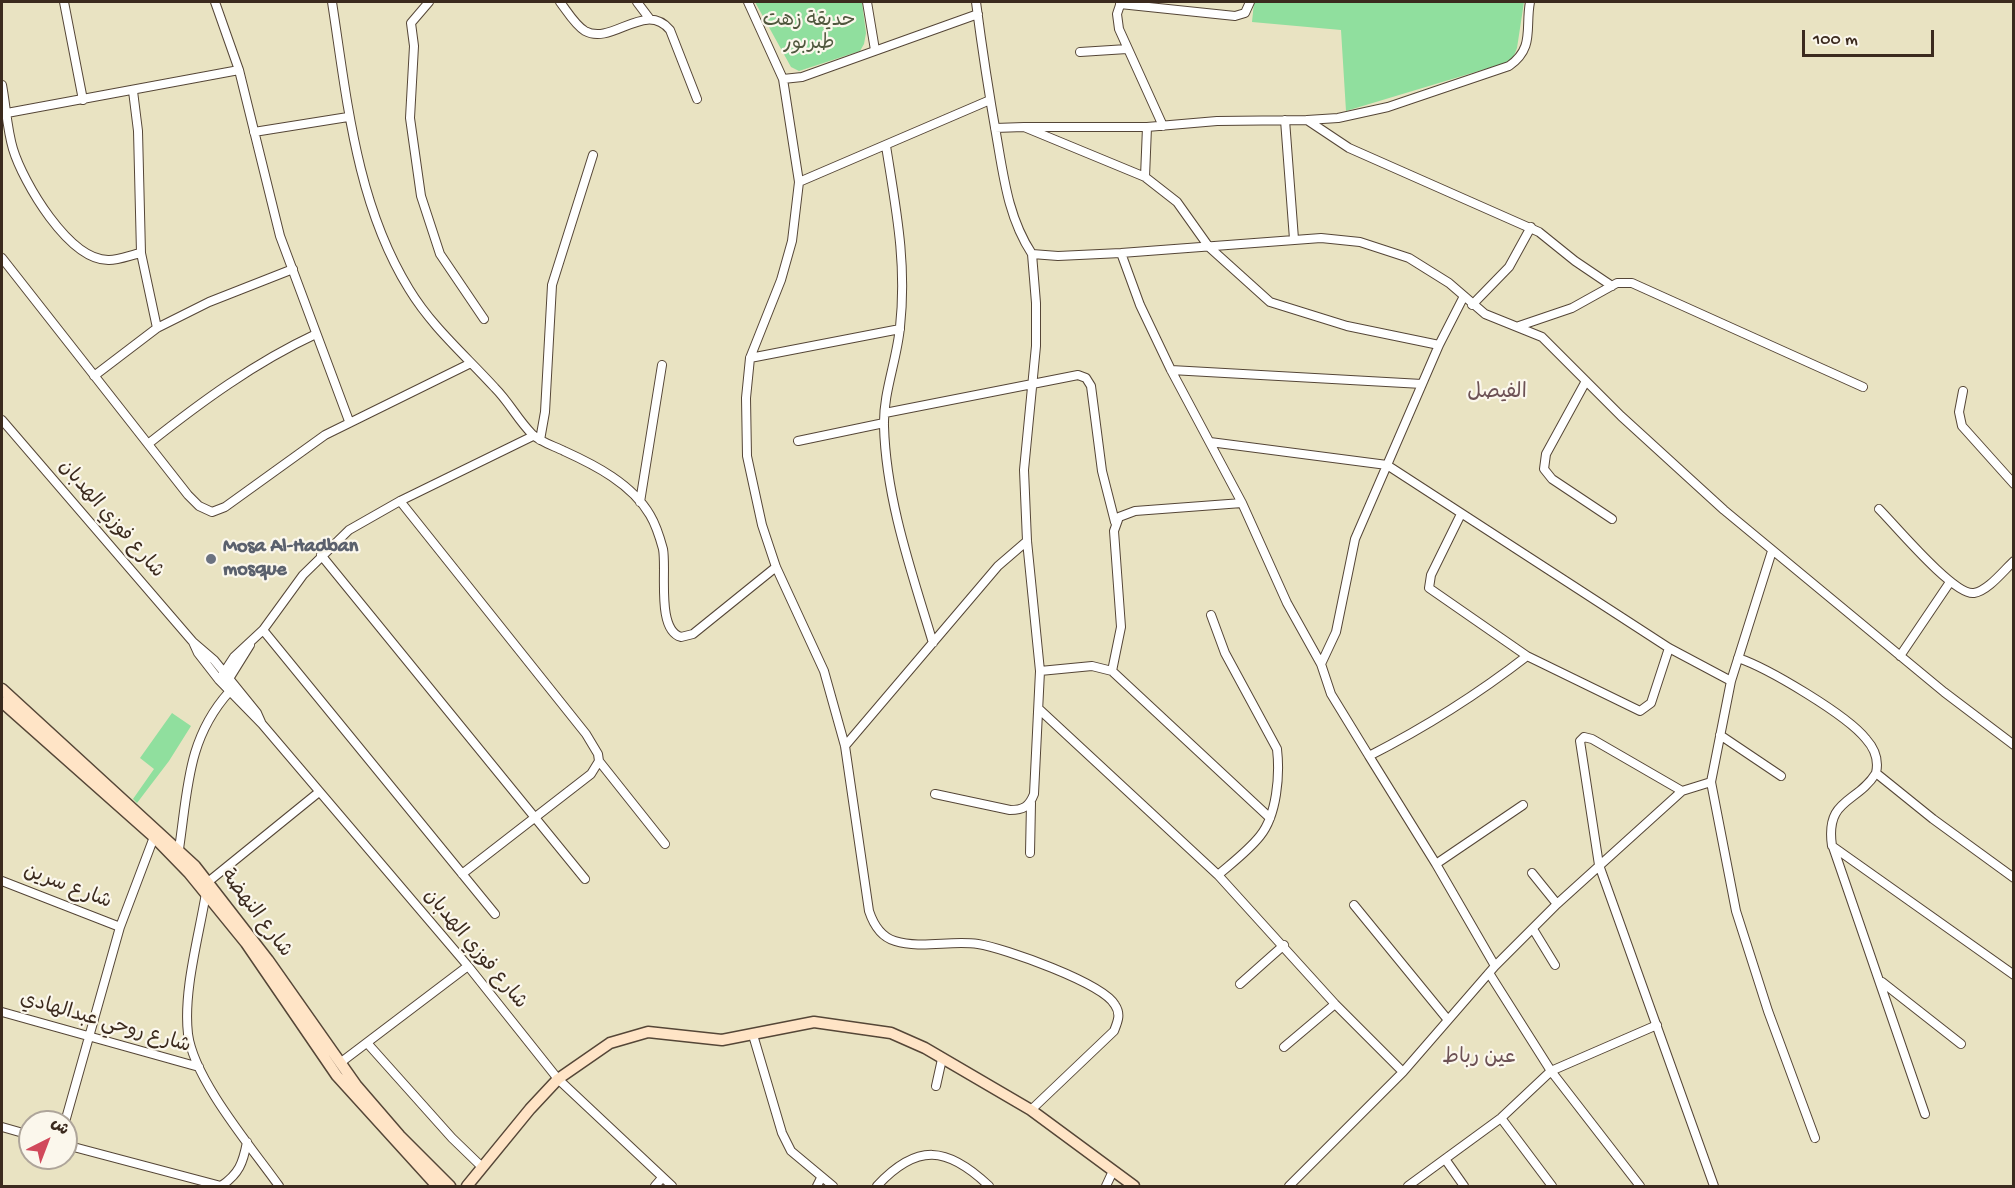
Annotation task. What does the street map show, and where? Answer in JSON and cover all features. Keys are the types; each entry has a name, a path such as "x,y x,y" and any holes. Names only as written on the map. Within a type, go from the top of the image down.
{"street":[{"path":"64,2 83,100"},
{"path":"215,2 239,70 280,236 349,421"},
{"path":"332,2 348,117 372,205 397,268 424,311 469,364 507,401 537,438 594,466 640,502 650,514 663,550 667,623 672,633 677,637 693,634 776,567"},
{"path":"429,2 411,23 414,46 410,118 416,175 428,223 440,255 484,319"},
{"path":"560,2 582,28 593,33 649,18"},
{"path":"637,2 649,18 665,24 670,30 698,99"},
{"path":"748,2 783,79 799,182 792,241 781,280 750,358 746,398 747,456 762,525 776,567 824,671 845,746 869,911 878,929 895,941 952,942 990,947 1089,984 1108,995 1116,1006 1119,1017 1114,1031 1031,1110"},
{"path":"867,2 875,50"},
{"path":"976,2 990,100 1014,223 1032,254 1036,328 1024,470 1027,541 1040,671 1040,710 1037,766 1031,803 1030,853"},
{"path":"1163,126 1116,21 1120,3 1235,16 1245,13 1250,2"},
{"path":"995,128 1147,127 1307,120 1338,118 1388,107 1509,66 1518,59 1527,46 1530,2"},
{"path":"783,79 802,77 978,14"},
{"path":"1080,52 1127,49"},
{"path":"7,113 239,70"},
{"path":"2,85 12,147 20,168 31,189 70,240 88,254 102,259 141,253"},
{"path":"133,91 138,131 141,253 157,328"},
{"path":"799,182 990,100"},
{"path":"254,132 348,117"},
{"path":"1286,120 1294,239"},
{"path":"1307,120 1349,148 1531,227 1612,286"},
{"path":"1024,127 1145,177 1177,202 1209,247 1270,302 1347,326 1439,345"},
{"path":"1145,177 1147,127"},
{"path":"886,146 903,258 900,329 884,423 887,462 906,555 933,643"},
{"path":"225,682 303,575 349,530 400,501 537,438 545,412 552,285 593,155"},
{"path":"1472,305 1509,267 1531,227"},
{"path":"1032,254 1058,256 1121,253 1294,239 1360,242 1409,258 1485,314 1542,337 1665,458 1772,551 2013,745"},
{"path":"1121,253 1140,305 1242,503 1287,603 1321,664 1331,694 1436,864 1495,966"},
{"path":"2,258 188,495 200,506 212,512 225,507 286,461 349,421 469,364"},
{"path":"94,376 157,328 209,302 293,269"},
{"path":"1519,326 1572,308 1624,282 1641,286 1863,387"},
{"path":"1321,664 1336,632 1347,567 1355,539 1439,345 1463,298"},
{"path":"750,358 900,329"},
{"path":"148,444 205,399 246,372 278,352 316,334"},
{"path":"640,502 662,365"},
{"path":"1172,370 1422,384"},
{"path":"885,414 1031,383 1078,375 1086,378 1091,386 1102,471 1115,522 1121,627 1112,671"},
{"path":"1586,381 1546,454 1544,469 1552,479 1612,519"},
{"path":"1963,391 1959,412 1962,426 2013,484"},
{"name":"شارع فوزي الهدبان","path":"2,420 193,642 214,660 225,682 257,713 262,724"},
{"path":"798,441 884,423"},
{"path":"1210,442 1387,465 1670,648 1731,681"},
{"path":"400,501 586,734 598,753 599,761 665,844"},
{"path":"1115,522 1123,513 1135,511 1242,503"},
{"path":"1879,509 1950,582 1973,593 1985,586 2013,561"},
{"path":"1461,514 1431,575 1429,588 1527,656 1640,711 1651,703 1670,648"},
{"path":"845,746 998,566 1027,541"},
{"path":"1772,551 1731,681 1711,782 1736,911 1815,1138"},
{"path":"321,555 585,879"},
{"path":"1900,656 1950,582"},
{"path":"1211,615 1225,653 1277,749 1279,764 1270,819 1262,834 1218,874"},
{"path":"263,630 495,914"},
{"name":"شارع فوزي الهدبان","path":"193,642 198,653 262,724 468,966 558,1079 672,1186"},
{"path":"214,660 228,661 250,645"},
{"path":"1369,756 1402,740 1527,656"},
{"path":"178,849 194,749 234,657"},
{"path":"1738,658 1770,673 1855,728 1874,749 1877,758 1876,773 1836,812 1831,828 1832,846 1925,1114"},
{"path":"1040,671 1092,666 1112,671 1270,819"},
{"name":"شارع النهضة","path":"3,699 178,849 268,974 337,1076 437,1186"},
{"name":"شارع النهضة","path":"3,699 207,887 268,960 340,1063 400,1136 450,1186"},
{"path":"1040,710 1218,874 1335,1004 1403,1072"},
{"path":"1720,735 1781,776"},
{"path":"1682,791 1592,739 1584,737 1580,741 1599,866 1714,1186"},
{"path":"462,874 591,774 599,761"},
{"path":"1876,773 1933,819 2013,878"},
{"path":"1289,1186 1403,1072 1495,966 1557,904 1682,791 1711,782"},
{"path":"279,1186 247,1142 199,1067 191,1050 187,1017 207,887 320,792"},
{"path":"934,794 1010,810 1022,810 1031,803"},
{"path":"1436,864 1523,805"},
{"path":"68,1110 120,927 154,837"},
{"path":"1832,846 2013,975"},
{"path":"1532,873 1557,904"},
{"name":"شارع سرين","path":"2,880 120,927"},
{"path":"1354,905 1448,1020"},
{"path":"1533,929 1555,965"},
{"path":"1240,984 1284,945"},
{"path":"340,1063 468,966"},
{"path":"1489,973 1551,1071 1640,1186"},
{"path":"1880,981 1961,1044"},
{"path":"1284,1047 1335,1004"},
{"name":"شارع روحي عبدالهادي","path":"2,1012 88,1038 199,1067"},
{"path":"467,1186 558,1079 596,1051 628,1036 666,1032 722,1040 753,1035 793,1024 814,1022 891,1033 925,1048 1031,1110 1112,1173 1134,1186"},
{"path":"1408,1186 1502,1118 1551,1071 1657,1025"},
{"path":"753,1035 782,1133 791,1151 833,1186"},
{"path":"368,1044 444,1130 482,1167"},
{"path":"936,1086 942,1059"},
{"path":"1502,1118 1552,1186"},
{"path":"2,1127 18,1132"},
{"path":"78,1148 221,1186 233,1178 242,1166 247,1142"},
{"path":"877,1186 894,1167 910,1158 933,1154 951,1158 989,1186"},
{"path":"1445,1159 1464,1186"},
{"path":"1106,1186 1112,1173"},
{"path":"655,1186 662,1178"},
{"path":"818,1186 821,1178"}],"green space":[{"name":"حديقة زهت طبربور","path":"755,2 862,2 866,33 864,44 860,51 799,71 791,67"},
{"path":"1254,2 1524,2 1517,48 1512,61 1346,111 1341,30 1252,22"},
{"path":"172,713 191,726 169,761 137,803 133,799 154,769 140,758"}],"place":[{"name":"Mosa Al-Hadban mosque","path":"211,559"}],"district":[{"name":"الفيصل","path":"1497,394"},
{"name":"عين رباط","path":"1479,1059"}]}
